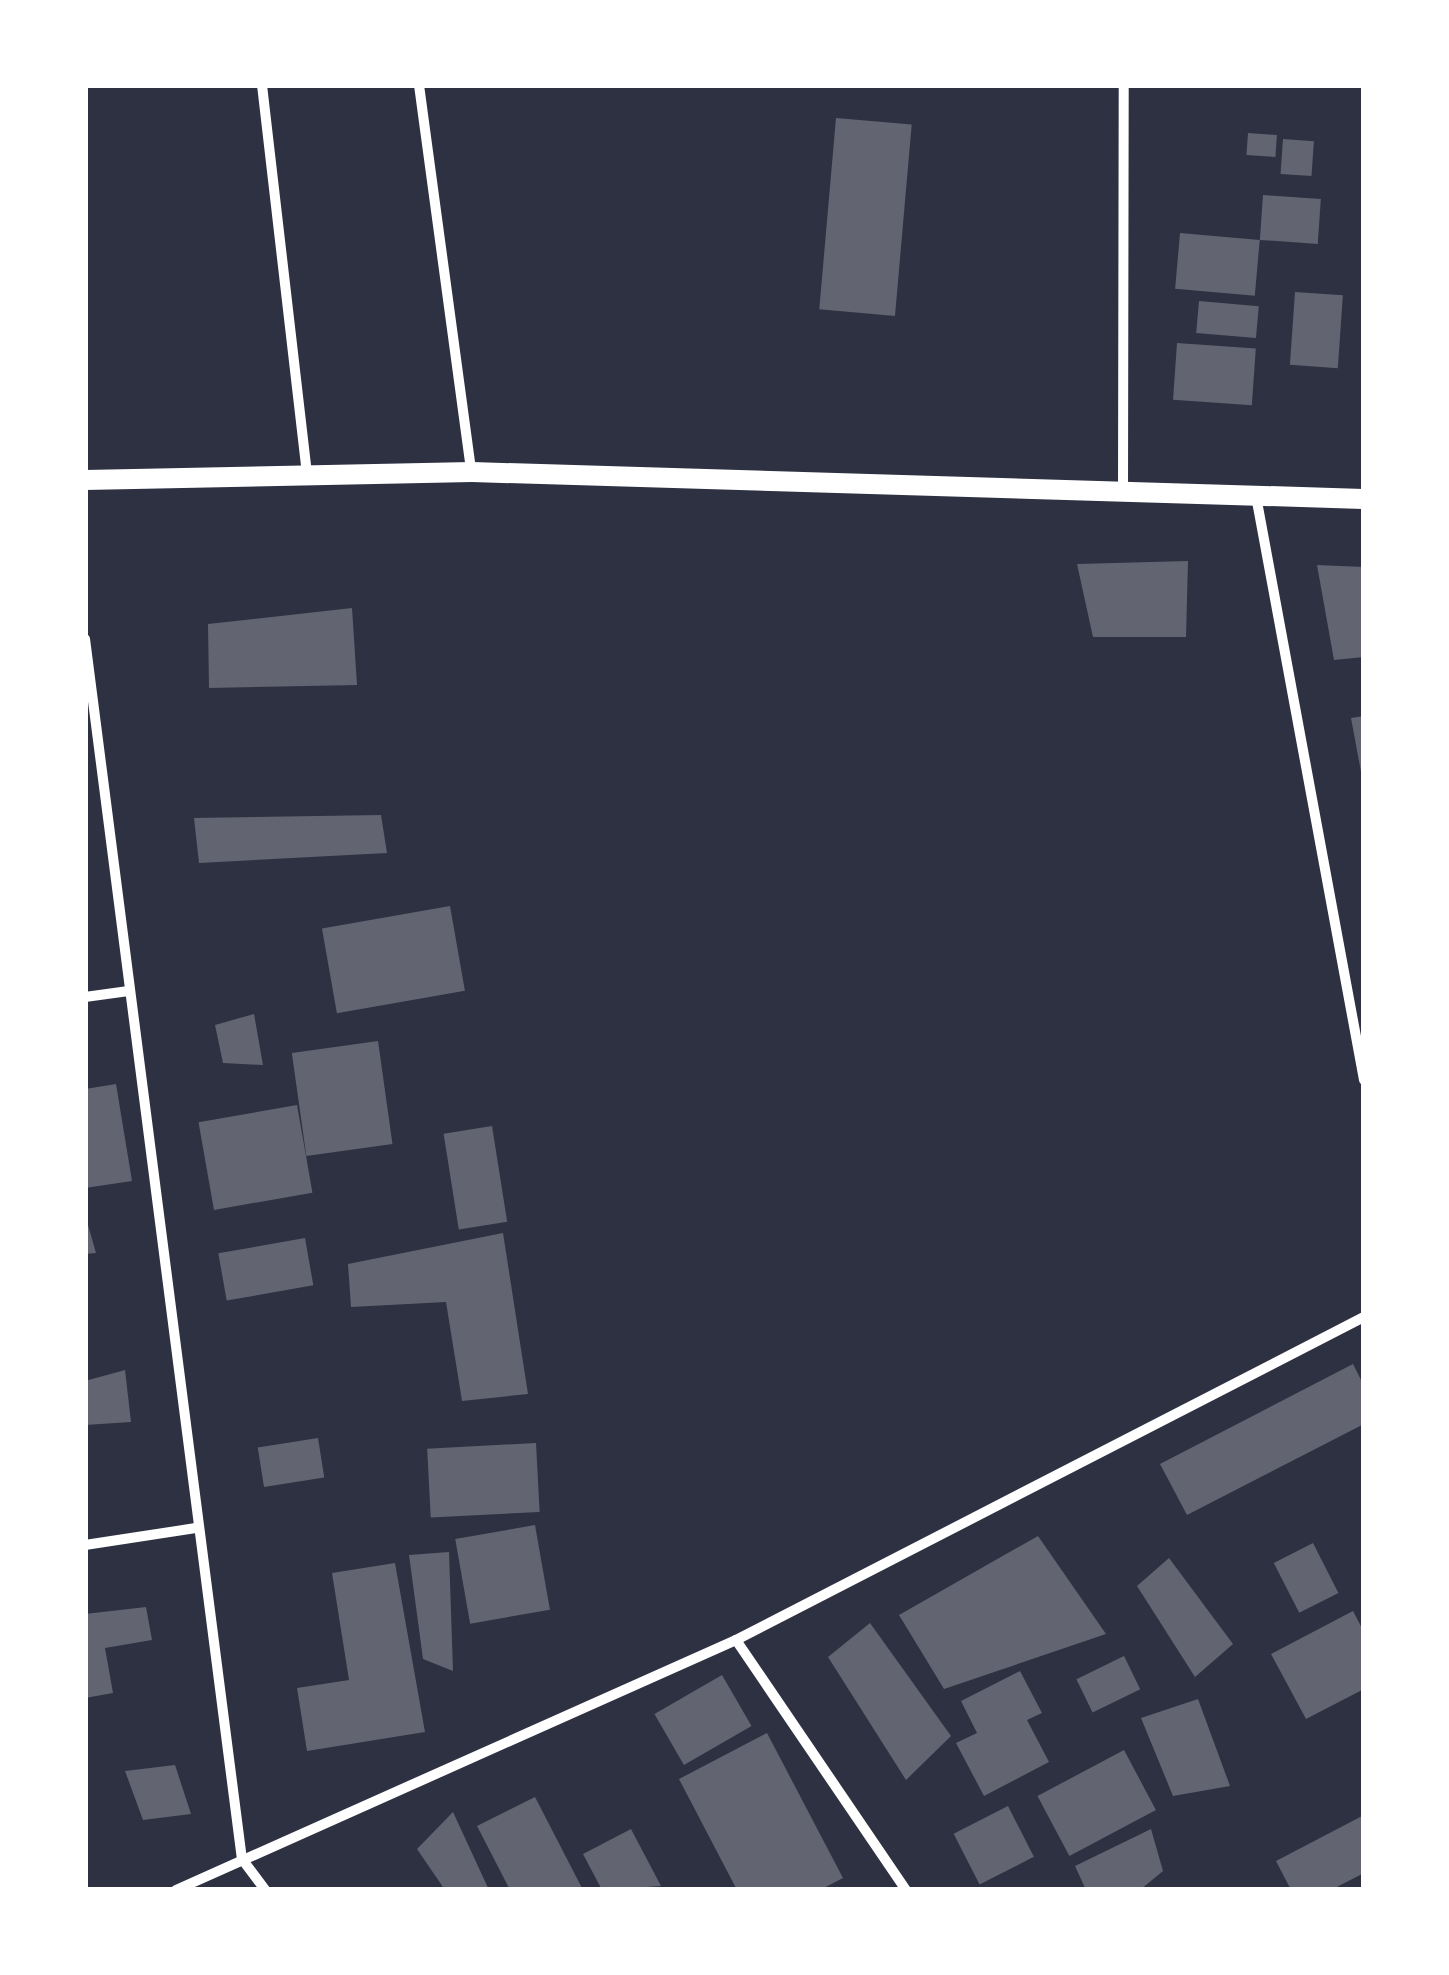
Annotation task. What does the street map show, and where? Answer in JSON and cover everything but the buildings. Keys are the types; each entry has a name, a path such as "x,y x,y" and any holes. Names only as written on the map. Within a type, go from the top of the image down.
{"main road":[{"path":"85,480 472,472 1123,496 1364,498"}],"street":[{"path":"262,85 307,475"},
{"path":"419,85 472,472"},
{"path":"1123,496 1124,85"},
{"path":"1256,496 1364,1080"},
{"path":"85,639 196,1528 242,1859 264,1890"},
{"path":"85,997 129,992"},
{"path":"176,1890 736,1640 1364,1317"},
{"path":"85,1545 196,1528"},
{"path":"736,1640 906,1890"}]}
